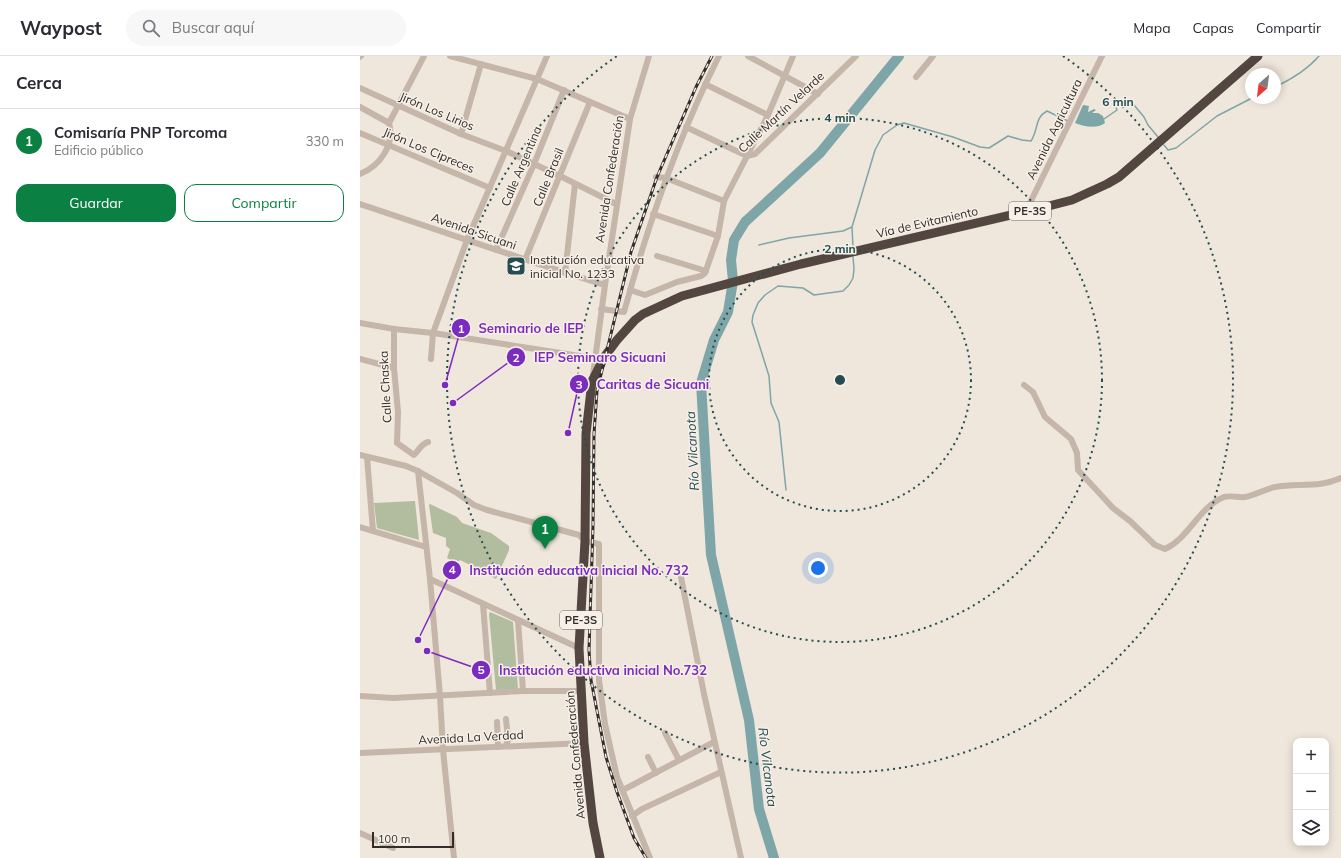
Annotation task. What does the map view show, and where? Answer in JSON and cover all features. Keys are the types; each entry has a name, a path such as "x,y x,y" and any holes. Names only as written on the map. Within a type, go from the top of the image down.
{"highway":[{"name":"Vía de Evitamiento","path":"592,381 599,359 635,320 643,314 669,301 701,290 758,275 1072,200 1107,184 1119,177 1258,56"},
{"name":"Avenida Confederación","path":"592,381 586,434 585,541 579,648 584,743 593,822 600,858"}],"street":[{"path":"360,174 378,163 388,145 391,136 389,123 424,56"},
{"path":"450,56 479,61 537,78 630,119"},
{"path":"431,359 433,333 468,240 547,56"},
{"name":"Avenida Confederación","path":"599,359 601,309 630,119 649,56"},
{"path":"624,312 639,255 666,178 686,127 719,56"},
{"path":"748,56 818,94"},
{"path":"686,127 746,156 768,115 793,56"},
{"path":"916,77 933,56"},
{"name":"Avenida Agricultura","path":"1026,212 1102,56"},
{"name":"Calle Martín Velarde","path":"706,271 718,236 724,202 746,156 755,154 818,94 853,57"},
{"path":"461,134 479,61"},
{"path":"705,84 768,115"},
{"name":"Jirón Los Lirios","path":"360,88 461,134 506,151 616,204"},
{"name":"Calle Argentina","path":"496,250 534,164 564,90"},
{"name":"Calle Brasil","path":"525,260 590,102"},
{"path":"360,107 389,123"},
{"name":"Jirón Los Cipreces","path":"360,133 490,188"},
{"path":"360,168 367,171"},
{"path":"656,177 666,178 724,202"},
{"path":"565,273 576,184"},
{"name":"Avenida Sicuani","path":"360,204 604,286"},
{"path":"653,214 718,236"},
{"path":"630,290 645,295 678,282 701,276 706,271 657,256"},
{"path":"601,309 624,312 635,320"},
{"path":"360,323 599,359"},
{"name":"Calle Chaska","path":"394,329 394,368 398,412 397,444 414,455 424,443 428,442"},
{"path":"360,359 394,368"},
{"path":"1024,385 1033,392 1045,417 1071,439 1077,453 1078,470 1113,508 1130,521 1155,545 1165,550 1176,542 1214,502 1226,497 1241,498 1274,487 1299,484 1319,485 1333,482 1341,478"},
{"path":"373,531 363,456 406,466 418,471 480,508 579,535 585,541 599,544 599,680 605,724 617,776 650,858"},
{"path":"418,471 430,579 443,750 454,858"},
{"path":"360,527 426,547"},
{"path":"681,577 714,742 741,858"},
{"path":"430,579 579,648"},
{"path":"483,604 490,693"},
{"path":"518,620 523,691"},
{"path":"360,696 394,698 523,691 581,691"},
{"path":"506,719 508,740 506,746"},
{"path":"497,722 498,747"},
{"path":"665,733 680,760"},
{"path":"623,790 714,742"},
{"name":"Avenida La Verdad","path":"360,753 584,743"},
{"path":"648,756 656,773"},
{"path":"632,816 642,809 721,772"},
{"path":"360,833 393,848"}],"green space":[{"path":"415,501 419,540 377,528 374,503"},
{"path":"430,504 457,517 462,523 491,533 509,546 509,550 496,579 478,569 477,571 472,569 472,566 460,560 455,562 447,558 450,549 446,546 446,538 433,533"},
{"path":"490,612 513,622 518,689 496,690"}],"water":[{"path":"1083,105 1089,106 1088,112 1094,109 1096,110 1092,113 1098,113 1103,116 1105,123 1091,127 1075,123"}],"waterway":[{"name":"Río Vilcanota","path":"774,858 759,809 749,720 711,555 701,383 714,340 728,312 733,281 731,260 734,240 745,222 820,153 899,56"},
{"path":"1281,84 1299,74 1319,56"},
{"path":"1104,119 1117,110 1115,104 1116,100 1134,105 1158,137"},
{"path":"1164,145 1168,150 1176,148 1217,116 1245,102"},
{"path":"853,247 852,227 875,150 883,135 897,125 904,123 953,137 980,147 989,148 1008,136 1031,141 1038,120 1047,111 1068,121"},
{"path":"759,245 789,238 843,231 852,227"},
{"path":"786,490 779,422 771,403 769,376 752,322 753,315 758,303 765,295 778,286 803,288 814,295 843,291 853,278 853,257"}],"railway":[{"path":"646,858 634,838 606,757 591,680 589,650 594,434 597,391 631,252 657,177 696,87 712,56"}],"place":[{"name":"Institución educativa inicial No. 1233","path":"516,266"},
{"name":"Seminario de IEP","path":"445,385"},
{"name":"IEP Seminaro Sicuani","path":"453,403"},
{"name":"Caritas de Sicuani","path":"568,433"},
{"name":"Comisaría PNP Torcoma","path":"545,549"},
{"name":"Institución educativa inicial No. 732","path":"418,640"},
{"name":"Institución eductiva inicial No.732","path":"427,651"}]}
